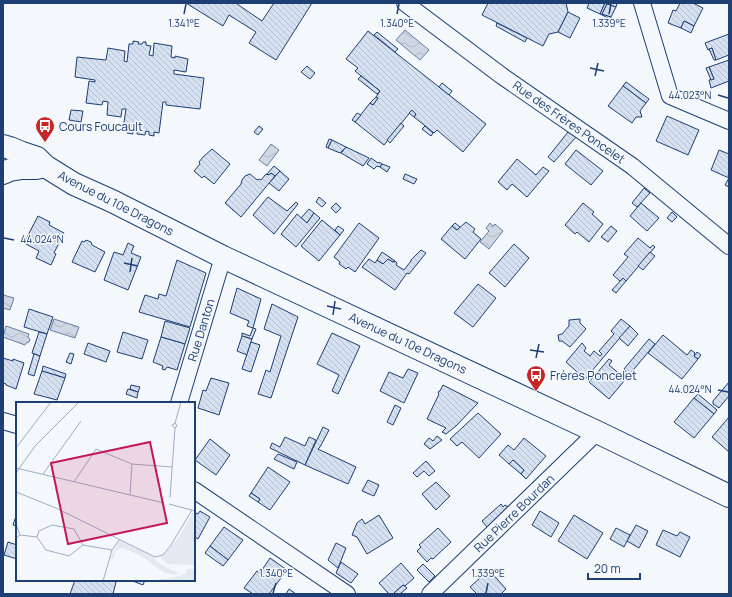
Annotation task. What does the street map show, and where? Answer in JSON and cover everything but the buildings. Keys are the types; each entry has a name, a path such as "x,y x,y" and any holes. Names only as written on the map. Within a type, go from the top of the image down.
{"main road":[{"name":"Avenue du 10e Dragons","path":"3,146 37,158 45,166 74,184 112,201 223,257 597,432 729,496"},
{"name":"Avenue du 10e Dragons","path":"3,173 22,168 36,168 45,166"}],"street":[{"name":"Rue des Frères Poncelet","path":"405,3 502,76 632,166 729,246"},
{"path":"642,3 670,96 729,121"},
{"name":"Rue Danton","path":"179,402 223,257"},
{"path":"3,421 16,425"},
{"name":"Rue Pierre Bourdan","path":"430,594 597,432"},
{"path":"195,491 347,594"}],"water":[{"path":"405,30 429,50 420,60 396,40"},
{"path":"271,144 279,150 267,166 259,160"},
{"path":"490,223 493,226 495,224 503,231 489,249 480,242 489,231 486,228"},
{"path":"3,295 14,298 10,310 3,308"},
{"path":"54,319 79,327 75,338 50,330"},
{"path":"6,326 29,334 29,342 25,345 3,337"}],"place":[{"name":"Cours Foucault","path":"45,143"},
{"name":"Frères Poncelet","path":"536,392"}]}
